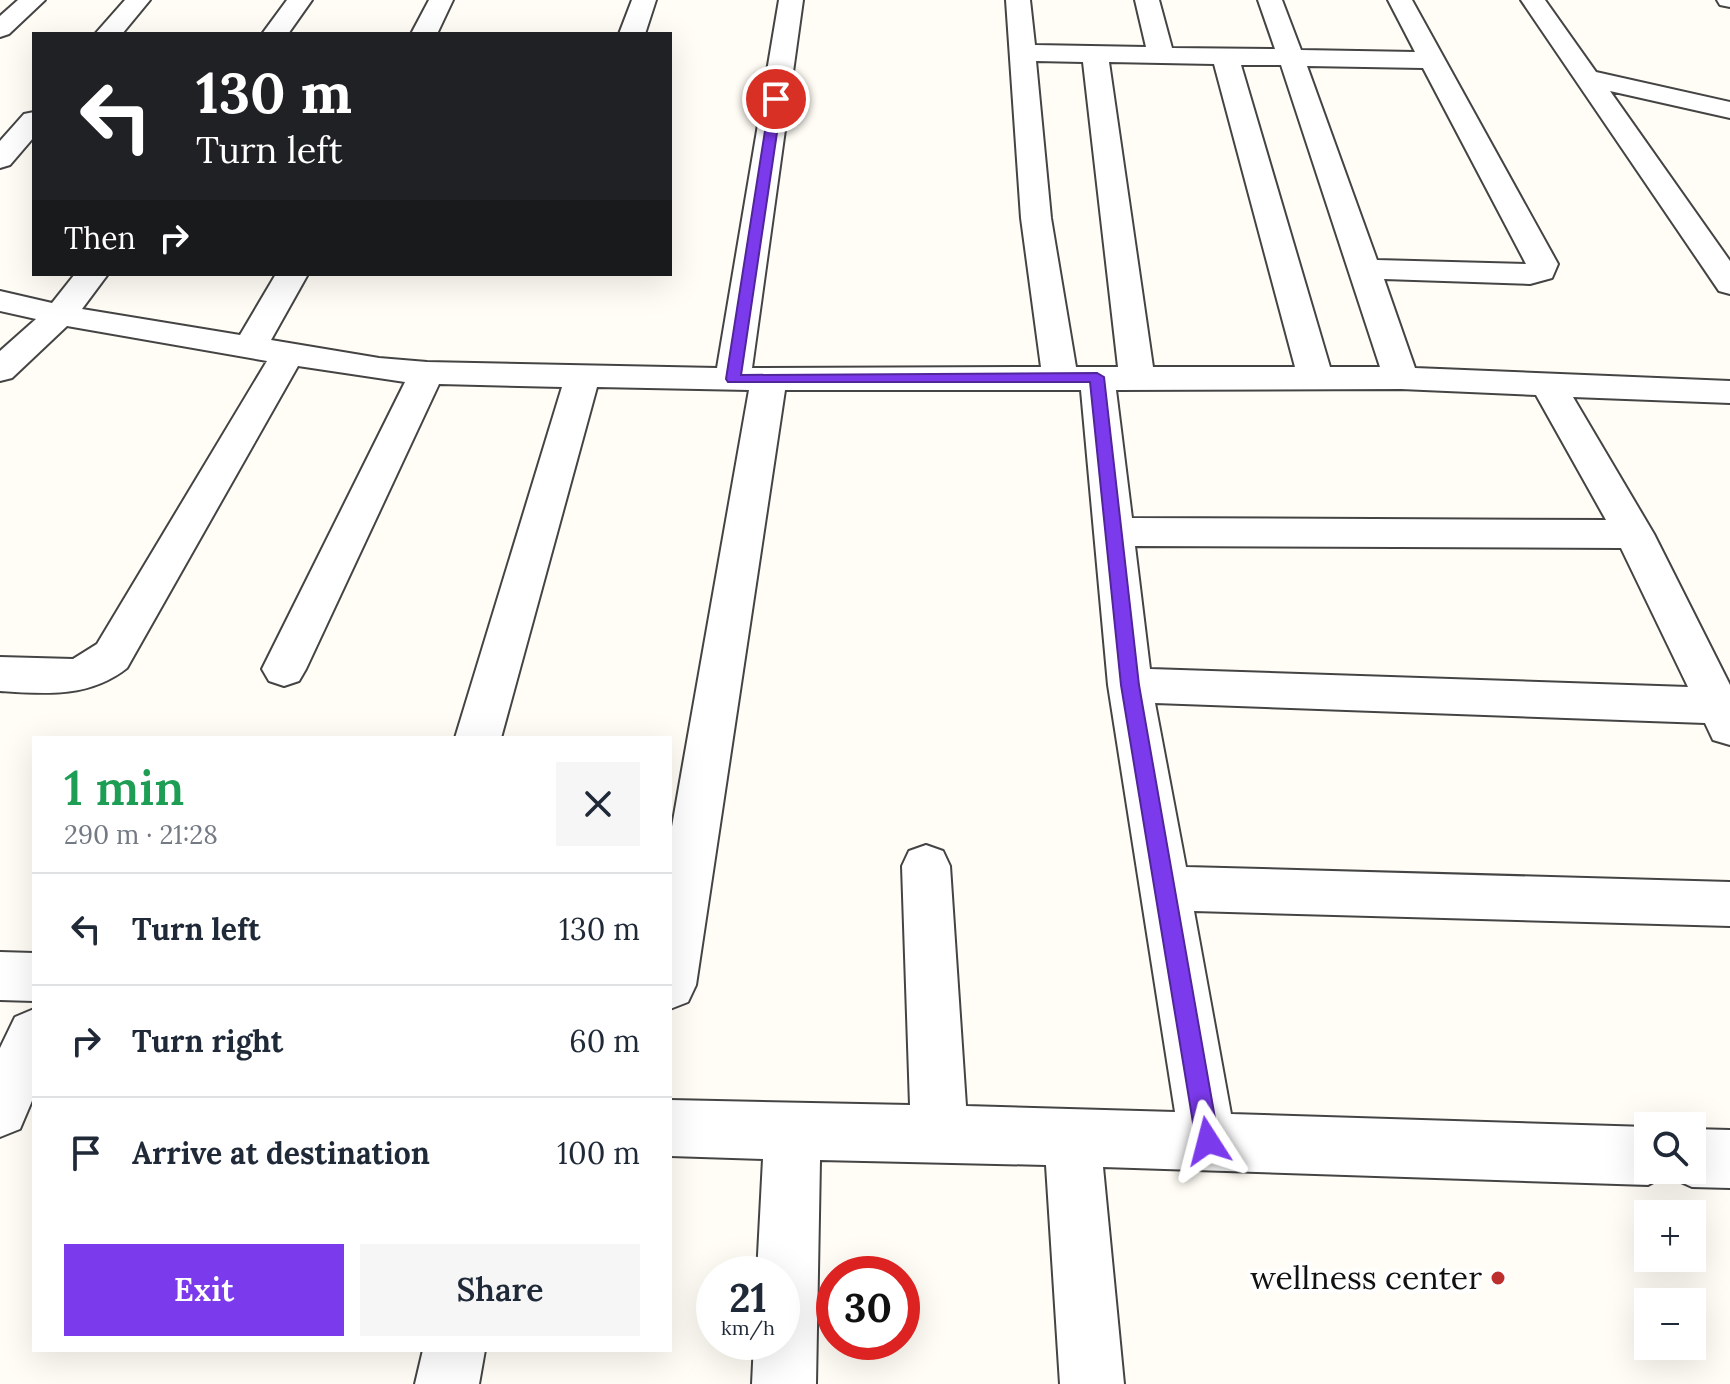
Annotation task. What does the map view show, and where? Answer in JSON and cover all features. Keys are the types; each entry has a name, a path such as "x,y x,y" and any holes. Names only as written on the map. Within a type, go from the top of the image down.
{"street":[{"path":"0,29 33,0"},
{"path":"110,32 138,0"},
{"path":"276,32 300,0"},
{"path":"425,32 441,0"},
{"path":"633,32 644,0"},
{"path":"672,970 751,379 791,0"},
{"path":"1018,0 1036,218 1098,378"},
{"path":"1147,0 1161,54"},
{"path":"1270,0 1292,56 1401,378"},
{"path":"1364,269 1530,274 1541,271 1540,254 1400,0"},
{"path":"1533,0 1730,284"},
{"path":"1024,53 1433,60"},
{"path":"1095,54 1098,378 1114,532 1130,685 1208,1141"},
{"path":"1225,56 1316,379"},
{"path":"1584,77 1730,110"},
{"path":"7,157 32,123"},
{"path":"0,370 60,315 90,276"},
{"path":"0,674 86,675 112,656 270,350 291,276"},
{"path":"0,301 60,315 379,369 427,373 751,379 1401,378 1730,392"},
{"path":"284,669 427,373"},
{"path":"479,736 582,378"},
{"path":"1130,685 1724,718 1634,534 1547,383"},
{"path":"1114,532 1634,534"},
{"path":"926,866 939,1133"},
{"path":"1166,888 1730,904"},
{"path":"0,976 32,977"},
{"path":"0,1109 32,1039"},
{"path":"672,1128 792,1134 939,1133 1634,1156"},
{"path":"784,1384 792,1134"},
{"path":"1072,1138 1092,1384"},
{"path":"1706,1158 1730,1159"},
{"path":"447,1384 454,1352"}],"place":[{"name":"wellness center","path":"1498,1278"}],"route":[{"path":"776,99 733,379 1097,377 1130,685 1208,1141"}]}
